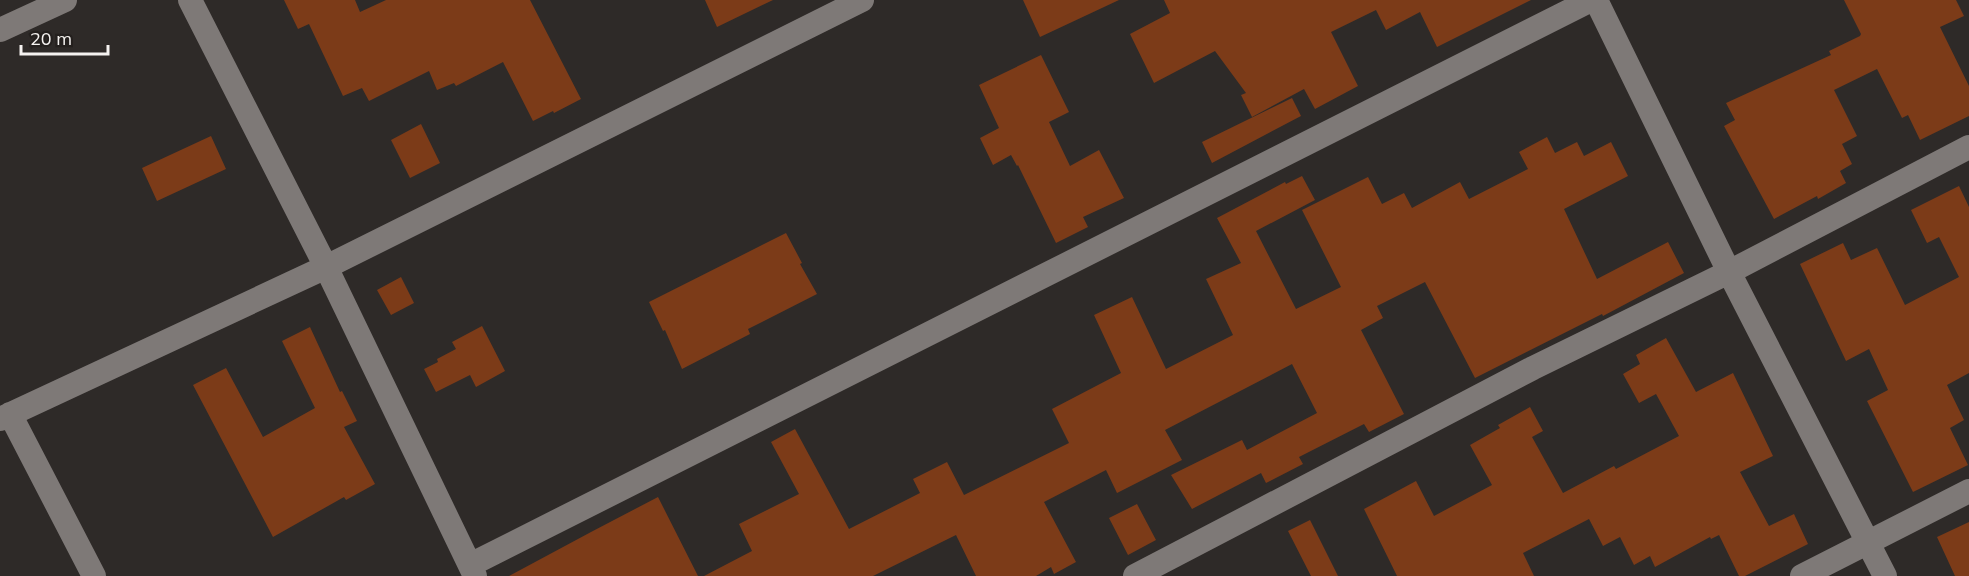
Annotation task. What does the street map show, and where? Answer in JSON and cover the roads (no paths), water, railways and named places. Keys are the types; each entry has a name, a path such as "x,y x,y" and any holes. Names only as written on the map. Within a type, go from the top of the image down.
{"street":[{"path":"0,30 65,0"},
{"path":"190,0 326,267 472,570 1594,0 1729,272 1885,576"},
{"path":"94,576 5,416 326,267 862,0"},
{"path":"1135,576 1533,368 1729,272 1969,147"},
{"path":"1802,576 1969,491"}]}
